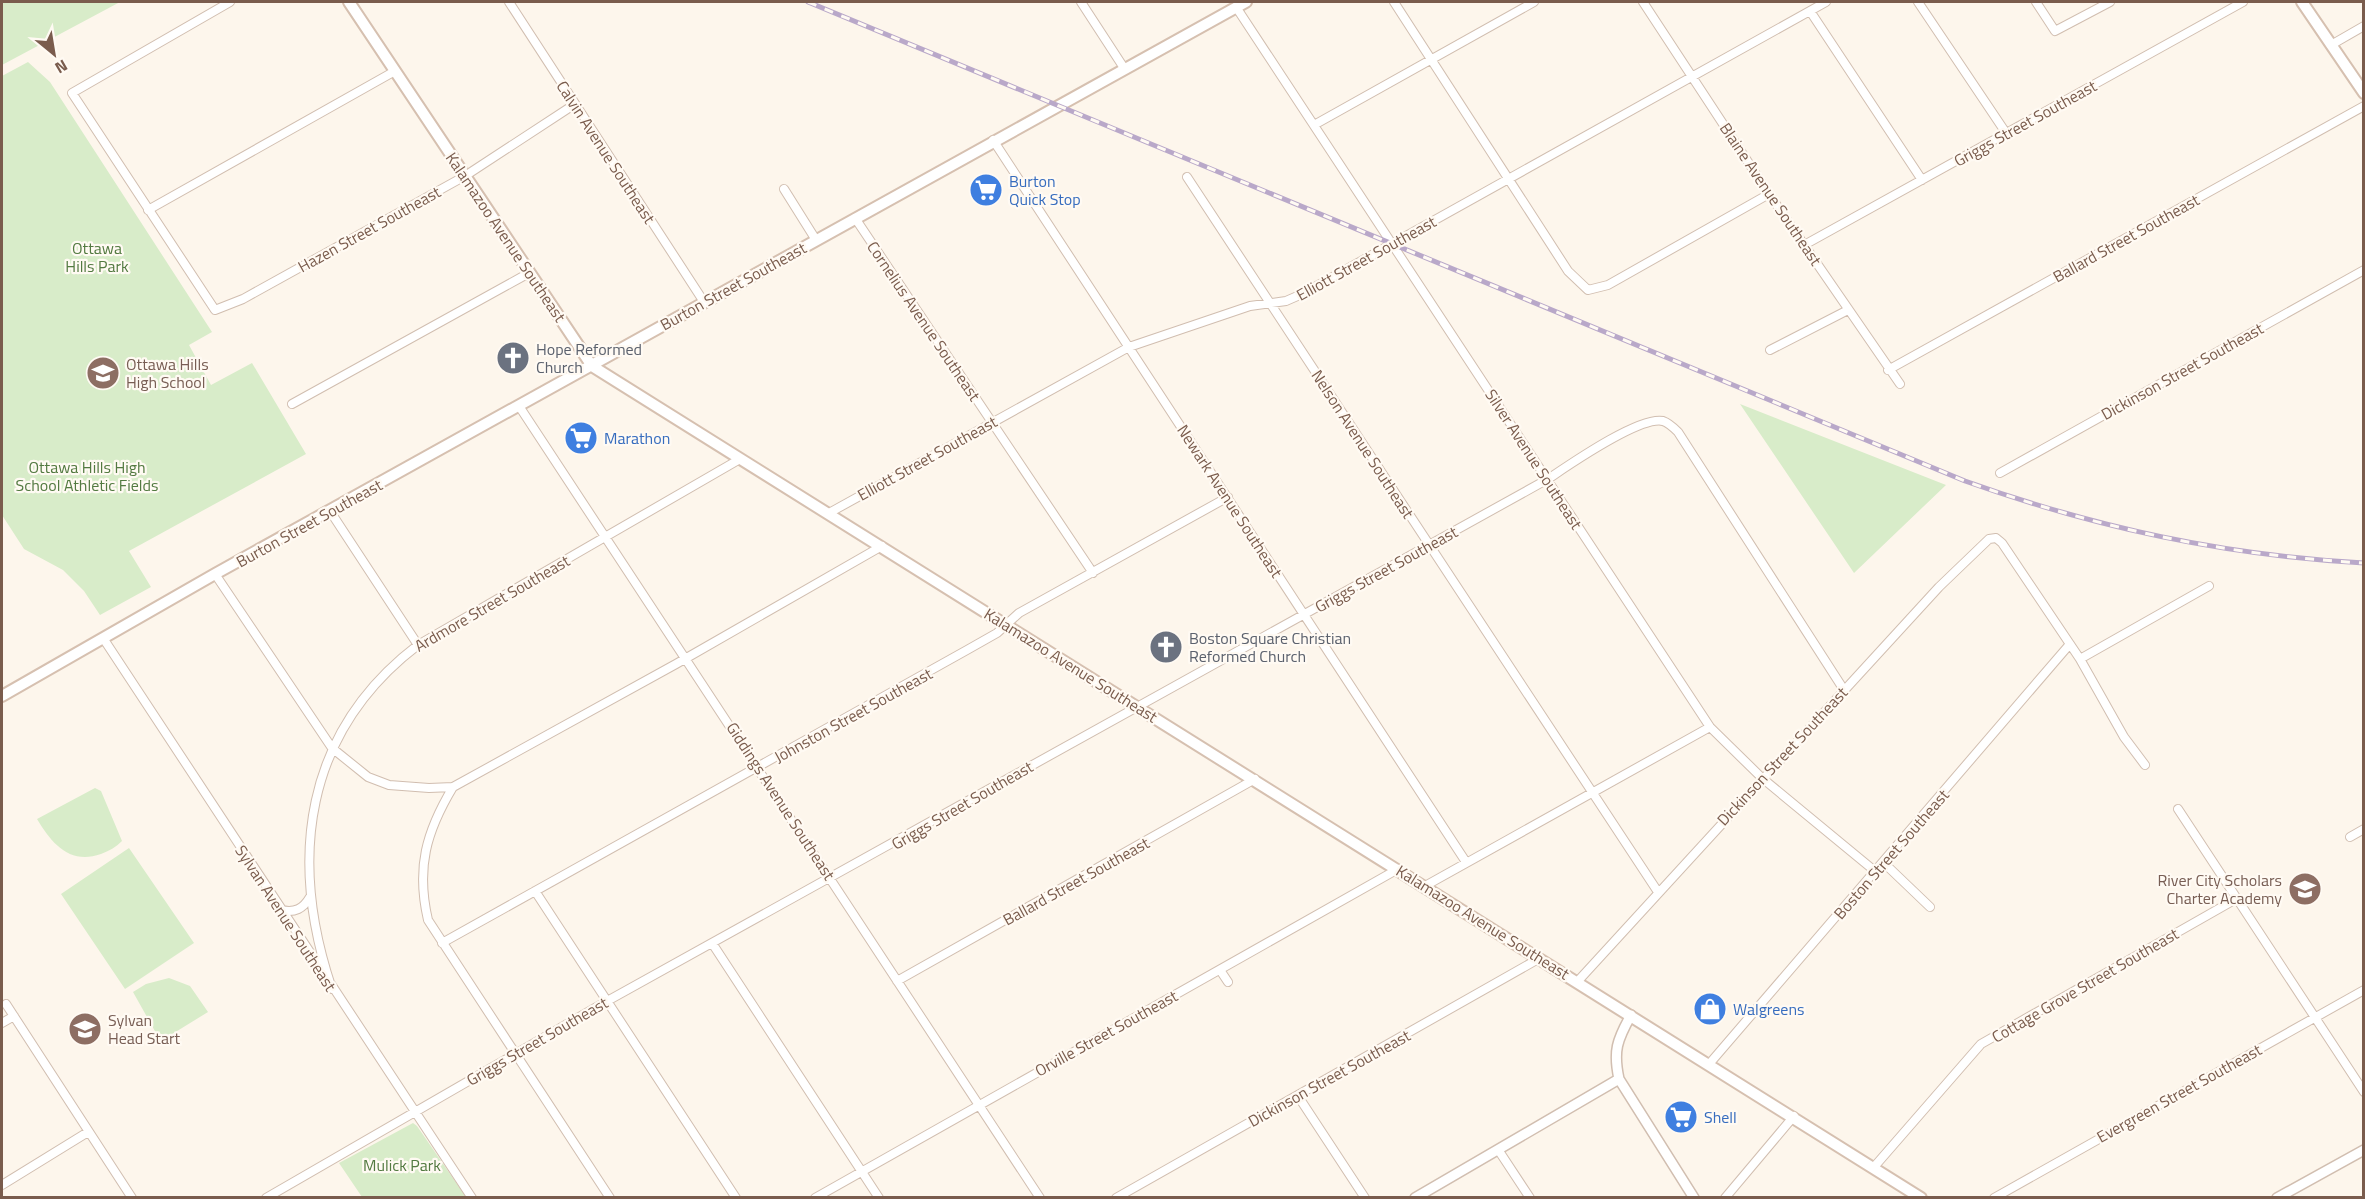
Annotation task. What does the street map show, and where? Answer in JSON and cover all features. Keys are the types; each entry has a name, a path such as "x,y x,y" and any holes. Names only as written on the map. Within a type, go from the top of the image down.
{"main road":[{"name":"Kalamazoo Avenue Southeast","path":"349,2 592,366 1921,1197"},
{"name":"Burton Street Southeast","path":"2,696 215,574 592,366 993,140 1246,2"},
{"path":"2302,2 2364,93"}],"street":[{"path":"230,2 72,93 148,210 395,71"},
{"name":"Calvin Avenue Southeast","path":"509,2 704,302"},
{"path":"1081,2 1124,68"},
{"path":"1394,2 1510,178 1568,271 1588,290 1608,285 1769,194"},
{"path":"1314,125 1534,2"},
{"name":"Blaine Avenue Southeast","path":"1643,2 1769,194 1806,244 1888,370 1900,384"},
{"name":"Elliott Street Southeast","path":"829,513 1129,347 1270,302 1286,301 1302,294 1826,2"},
{"path":"1918,2 2006,133"},
{"path":"2036,2 2055,31 2110,2"},
{"name":"Griggs Street Southeast","path":"1806,244 2243,2"},
{"name":"Silver Avenue Southeast","path":"1236,7 1710,727 1762,778 1876,872"},
{"path":"1810,10 1922,180"},
{"path":"2331,45 2364,26"},
{"name":"Hazen Street Southeast","path":"148,210 203,295 214,310 220,310 465,176 575,104"},
{"name":"Ballard Street Southeast","path":"1888,370 2364,106"},
{"name":"Newark Avenue Southeast","path":"993,140 1466,862"},
{"name":"Nelson Avenue Southeast","path":"1187,177 1658,891"},
{"path":"784,189 816,240"},
{"name":"Cornelius Avenue Southeast","path":"855,218 1093,573"},
{"name":"Dickinson Street Southeast","path":"2000,473 2364,270"},
{"path":"292,404 529,273"},
{"path":"1770,350 1848,310"},
{"name":"Giddings Avenue Southeast","path":"519,406 1040,1197"},
{"name":"Griggs Street Southeast","path":"266,1197 608,1001 832,879 1136,706 1305,615 1548,479 1613,438 1646,423 1661,421 1670,424 1678,432 1844,690"},
{"name":"Ardmore Street Southeast","path":"332,989 315,931 310,897 310,827 332,748 370,690 387,671 418,645 741,459"},
{"name":"Johnston Street Southeast","path":"442,943 968,650 1019,613 1228,497"},
{"path":"330,511 418,645"},
{"name":"Dickinson Street Southeast","path":"1578,981 1658,891 1982,542 1992,538 2002,543 2070,644"},
{"path":"215,574 332,748 368,777 389,785 453,787 882,546"},
{"path":"2080,659 2209,586"},
{"name":"Sylvan Avenue Southeast","path":"103,638 332,989 472,1197"},
{"path":"2070,644 2119,729 2145,765"},
{"name":"Boston Street Southeast","path":"1710,1063 2070,644"},
{"path":"1425,886 1710,727"},
{"name":"Ballard Street Southeast","path":"897,981 1255,779"},
{"path":"453,787 443,803 423,854 423,895 428,920 610,1197"},
{"path":"2178,809 2364,1092"},
{"path":"2350,837 2364,829"},
{"path":"1884,863 1930,907"},
{"name":"Orville Street Southeast","path":"814,1197 1398,870"},
{"path":"535,891 736,1197"},
{"path":"281,910 291,912 300,909 310,897"},
{"name":"Cottage Grove Street Southeast","path":"1874,1167 1981,1044 2236,899"},
{"path":"712,943 879,1197"},
{"name":"Dickinson Street Southeast","path":"1116,1197 1540,958"},
{"path":"1220,970 1228,982"},
{"name":"Evergreen Street Southeast","path":"1994,1197 2364,990"},
{"path":"6,1004 132,1197"},
{"path":"1631,1015 1619,1036 1614,1058 1619,1079 1694,1197"},
{"path":"2,1023 14,1016"},
{"path":"1415,1197 1499,1151 1619,1079"},
{"path":"1298,1096 1365,1197"},
{"path":"1725,1197 1794,1116"},
{"path":"2,1185 88,1132"},
{"path":"2277,1197 2364,1150"},
{"path":"1499,1151 1530,1197"}],"green space":[{"path":"2,2 120,2 2,65"},
{"name":"Ottawa Hills High School","path":"28,62 50,82 212,332 189,345 211,385 252,363 306,454 129,551 151,587 100,615 84,591 63,570 24,549 2,515 2,76"},
{"path":"1740,404 1946,485 1854,573"},
{"path":"95,788 101,791 122,841 101,854 80,857 63,850 56,844 37,819"},
{"path":"129,848 194,943 125,989 61,894"},
{"path":"169,978 190,986 208,1012 169,1036 156,1033 133,992 146,984"},
{"name":"Mulick Park","path":"413,1123 466,1197 362,1197 339,1163"}],"railway":[{"path":"808,2 1965,481 2063,513 2161,537 2261,553 2364,563"}],"place":[{"name":"Burton Quick Stop","path":"986,190"},
{"name":"Hope Reformed Church","path":"513,358"},
{"name":"Ottawa Hills High School","path":"103,373"},
{"name":"Marathon","path":"581,438"},
{"name":"Boston Square Christian Reformed Church","path":"1166,647"},
{"name":"River City Scholars Charter Academy","path":"2305,889"},
{"name":"Walgreens","path":"1710,1009"},
{"name":"Sylvan Head Start","path":"85,1029"},
{"name":"Shell","path":"1681,1117"}],"park label":[{"name":"Ottawa Hills Park","path":"97,257"},
{"name":"Ottawa Hills High School Athletic Fields","path":"87,476"}]}
